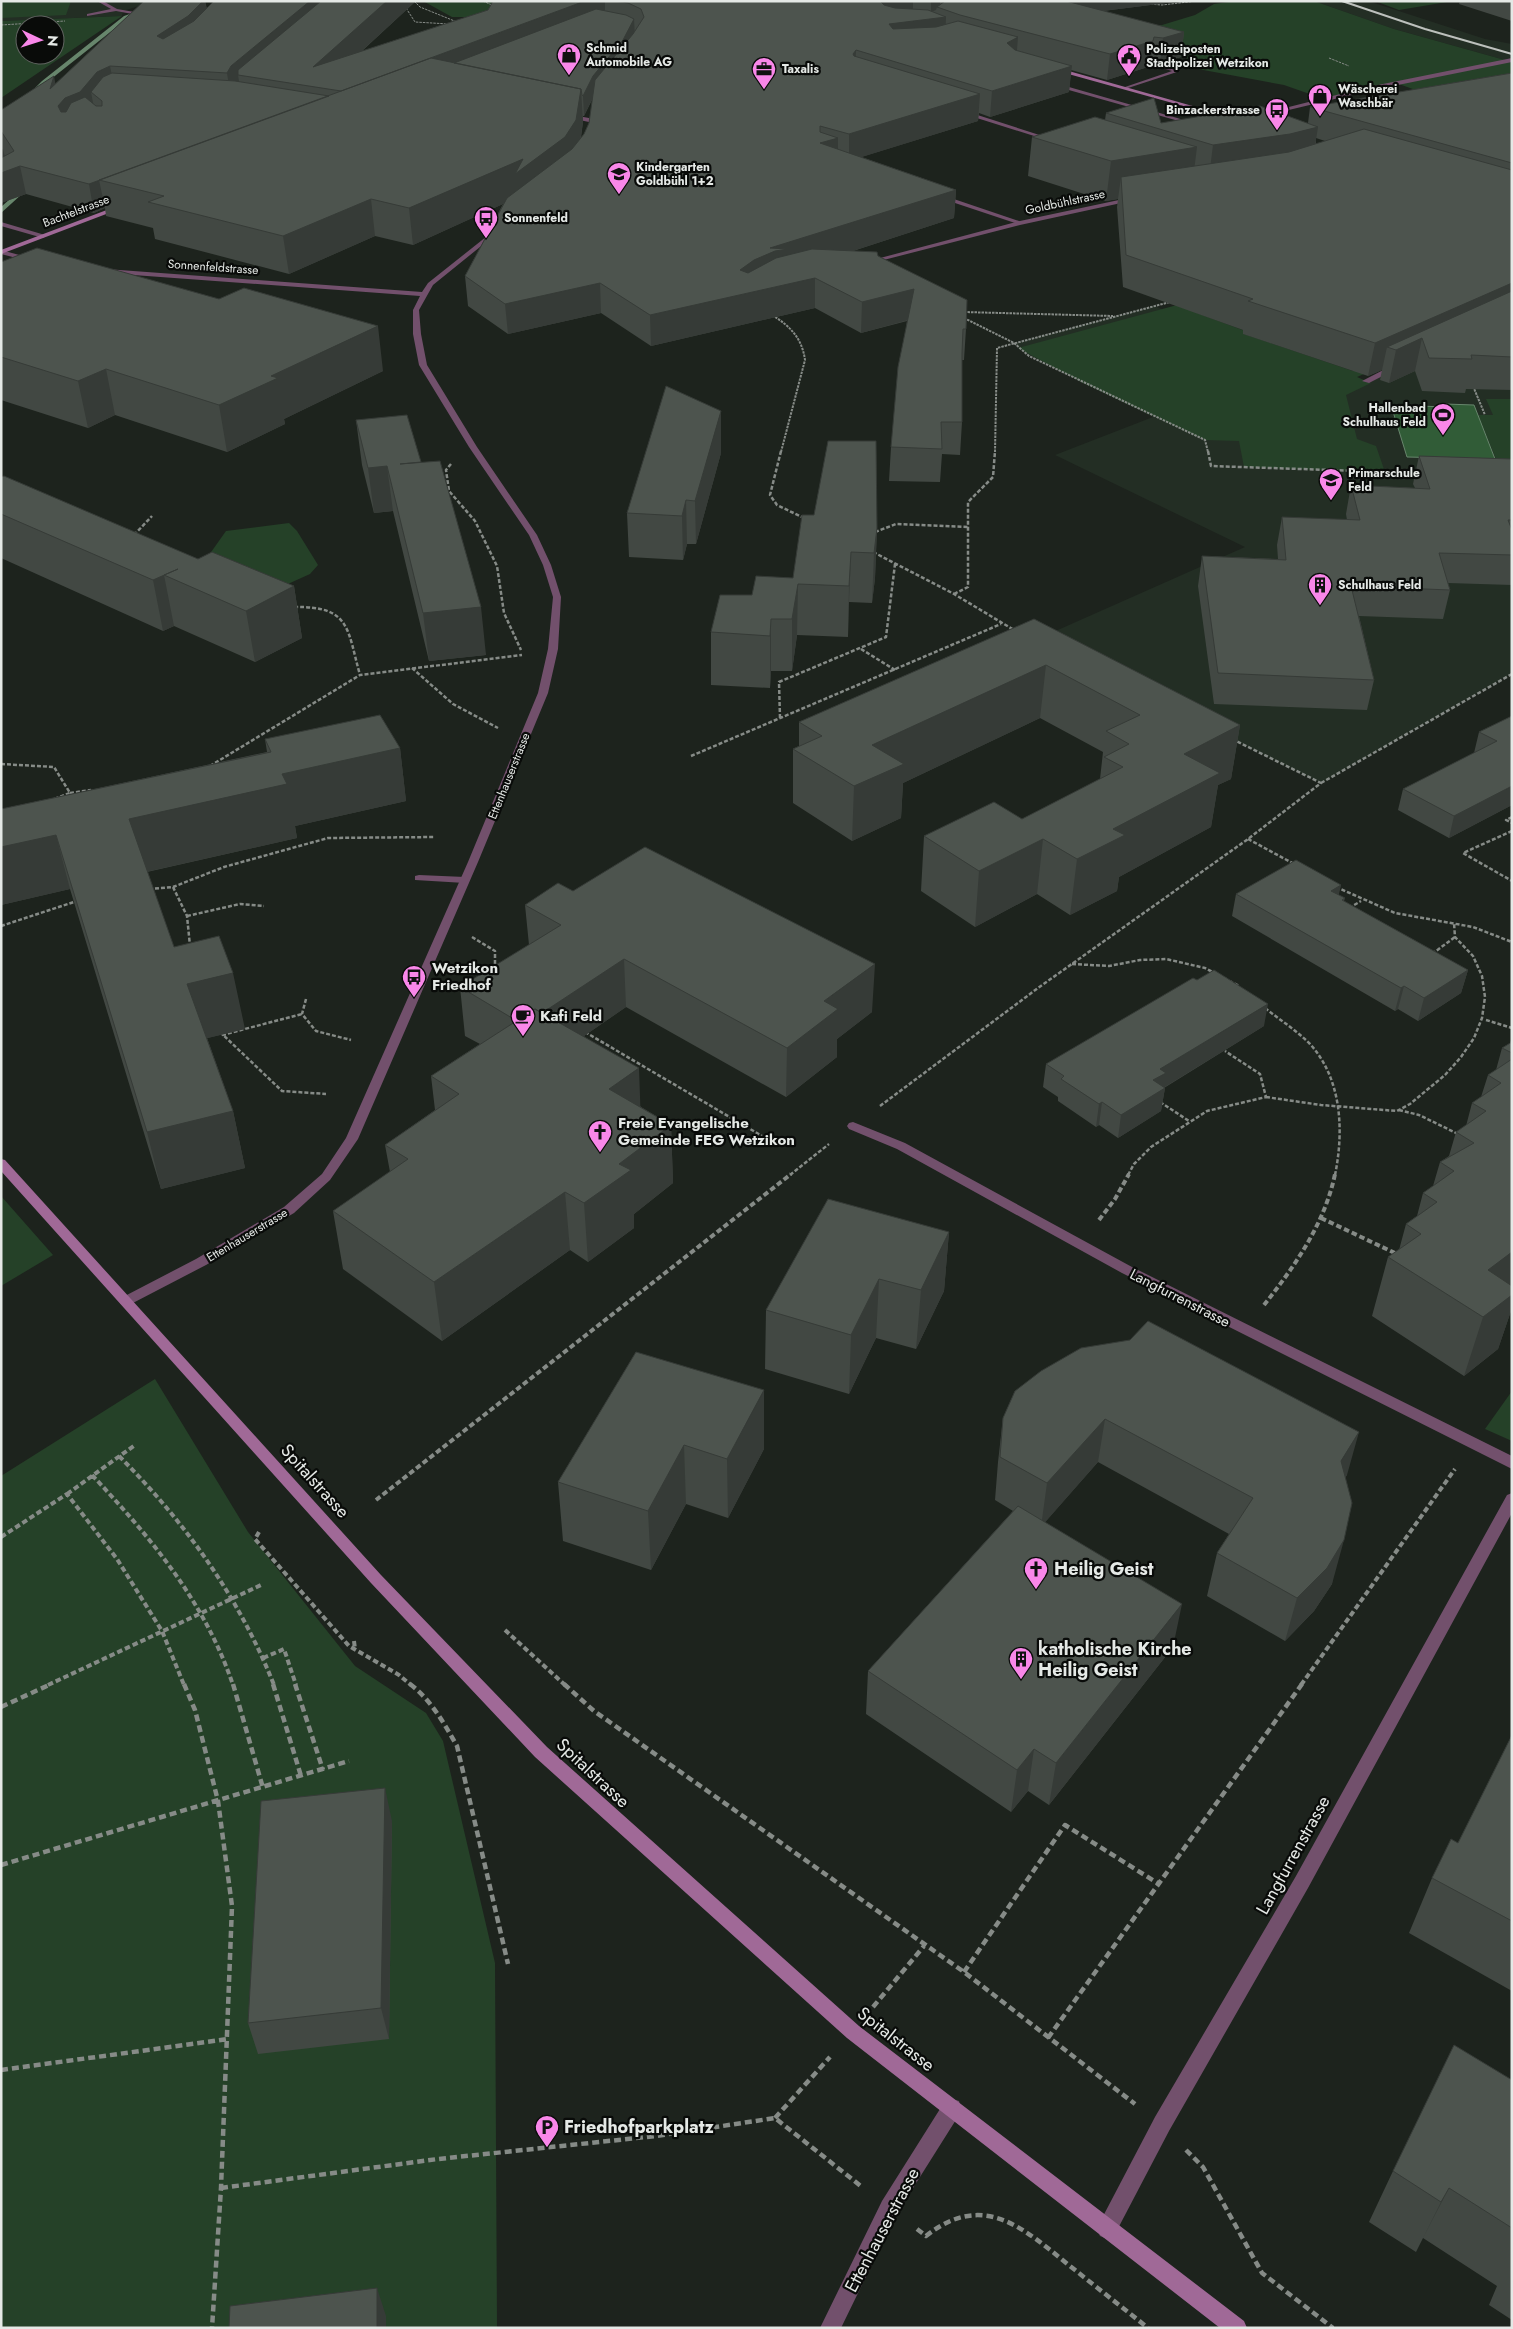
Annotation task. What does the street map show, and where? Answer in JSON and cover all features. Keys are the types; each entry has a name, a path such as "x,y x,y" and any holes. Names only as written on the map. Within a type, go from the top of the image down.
{"street":[{"path":"99,1 116,10 157,16"},
{"path":"89,14 116,10"},
{"path":"1256,116 1359,91 1512,60"},
{"path":"1127,88 1177,71 1154,64"},
{"path":"1053,68 1240,120"},
{"path":"1045,81 1206,127"},
{"path":"960,111 1055,141"},
{"path":"563,116 589,121"},
{"path":"935,195 1020,223"},
{"name":"Goldbühlstrasse","path":"858,265 1020,223 1140,198"},
{"name":"Bachtelstrasse","path":"2,252 126,204"},
{"name":"Ettenhauserstrasse","path":"126,1301 201,1262 290,1210 326,1177 352,1139 465,880 543,693 553,649 557,597 548,565 533,535 473,447 424,365 416,321 416,310 423,294 442,273 508,222"},
{"path":"1,224 43,236"},
{"path":"2,252 36,261"},
{"name":"Sonnenfeldstrasse","path":"102,270 423,294"},
{"path":"1366,381 1406,363"},
{"path":"419,878 465,880"},
{"name":"Langfurrenstrasse","path":"852,1126 901,1146 1092,1252 1512,1462"},
{"name":"Spitalstrasse","path":"1,1163 458,1667 541,1752 853,2032 1237,2328"},
{"name":"Langfurrenstrasse","path":"1107,2229 1162,2124 1302,1882 1512,1499"},
{"name":"Ettenhauserstrasse","path":"830,2328 889,2208 952,2108"}],"path":[{"path":"414,1 420,7"},
{"path":"483,1 496,7"},
{"path":"1142,3 1162,5 1197,1"},
{"path":"401,5 406,8 415,22 462,24 420,7 404,4"},
{"path":"954,594 968,587 968,502 975,493 990,482 994,472 997,348 1174,301"},
{"path":"961,312 1117,316"},
{"path":"772,315 794,331 802,344 805,360 770,495 778,505 810,521"},
{"path":"959,315 1014,343 1028,356 1205,440 1211,466 1422,473"},
{"path":"1471,382 1485,415"},
{"path":"473,447 458,455 446,470 450,491 475,522 496,566 504,613 525,661"},
{"path":"130,537 138,534 152,516"},
{"path":"869,535 896,524 968,526"},
{"path":"869,550 954,594 1017,632"},
{"path":"780,718 779,682 886,637 895,564"},
{"path":"292,607 329,608 342,618 360,675"},
{"path":"691,756 1001,624"},
{"path":"861,649 895,670"},
{"path":"209,766 360,675 523,655"},
{"path":"412,668 453,704 500,730"},
{"path":"376,1500 852,1126 1071,964 1248,838 1321,783 1388,743 1512,674"},
{"path":"1225,736 1321,783"},
{"path":"1,764 54,767 70,793"},
{"path":"53,799 70,793 99,789"},
{"path":"1512,817 1506,820 1512,824"},
{"path":"1512,831 1463,853 1512,882"},
{"path":"147,889 173,886 224,867 328,838 435,837"},
{"path":"1248,838 1300,867"},
{"path":"173,886 187,916 190,950"},
{"path":"1335,886 1362,901 1402,914 1492,932 1512,942"},
{"path":"1,926 85,899"},
{"path":"1347,909 1362,901"},
{"path":"187,916 240,904 264,906"},
{"path":"1454,923 1455,937"},
{"path":"441,934 473,937 495,950 495,970"},
{"path":"1428,956 1455,937"},
{"path":"1398,1110 1446,1076 1470,1050 1486,1020 1488,994 1483,970 1469,947 1455,937"},
{"path":"1071,964 1100,966 1141,960 1181,961 1225,976 1245,990"},
{"path":"302,1014 306,999"},
{"path":"1258,1002 1315,1051 1325,1068 1340,1108 1340,1146 1333,1184 1322,1218 1299,1256 1260,1311"},
{"path":"222,1035 302,1014"},
{"path":"302,1014 316,1031 351,1040"},
{"path":"1486,1020 1512,1028"},
{"path":"218,1025 222,1035 282,1091 326,1094"},
{"path":"581,1030 762,1136"},
{"path":"1225,1050 1260,1074 1266,1097"},
{"path":"1098,1222 1115,1199 1134,1164 1152,1147 1207,1111 1266,1097 1340,1108 1398,1110 1419,1115 1464,1137"},
{"path":"1156,1099 1189,1121"},
{"path":"1322,1218 1400,1255"},
{"path":"1,1537 67,1494 135,1445"},
{"path":"118,1456 154,1490 192,1536 232,1599 262,1658 284,1715 301,1776"},
{"path":"1048,2038 1456,1469"},
{"path":"92,1475 131,1517 171,1567 201,1612 247,1725 263,1788"},
{"path":"67,1494 117,1559 162,1631 195,1710 218,1801 232,1906 221,2188 212,2328"},
{"path":"259,1532 255,1539 355,1650 412,1684 445,1724 456,1746 508,1964"},
{"path":"1,1707 261,1585"},
{"path":"505,1630 594,1711 964,1972 1162,2124 1203,2167 1262,2273 1333,2328"},
{"path":"354,1640 355,1650"},
{"path":"262,1658 284,1649 323,1770"},
{"path":"1,1865 349,1761"},
{"path":"964,1972 1065,1825 1159,1884"},
{"path":"1,2070 228,2039"},
{"path":"221,2188 438,2160 656,2136 775,2118 889,2208"},
{"path":"926,2236 938,2225 957,2217 1001,2218 1029,2234 1148,2328"}],"shaded area":[{"path":"1,1 155,1 123,11 122,16 65,18 65,15 15,15 15,20 1,21"},
{"path":"1,1 71,1 66,15 15,15 15,17 1,18"},
{"path":"423,1 501,1 496,17 452,17"},
{"path":"1236,1 1314,1 1394,29 1512,62 1512,99 1451,103 1399,84 1324,99 1284,85 1198,69 1212,65 1107,37 1141,28 1162,25 1195,15 1214,4"},
{"path":"1314,1 1368,1 1485,39 1512,44 1512,62 1394,29"},
{"path":"1375,1 1453,1 1399,10"},
{"path":"122,16 65,55 65,18"},
{"path":"15,20 15,65 50,65 1,98 1,21"},
{"path":"1266,281 1197,313 1248,332 1244,334 1353,371 1395,352 1420,350 1357,377 1371,383 1346,395 1357,439 1376,446 1385,472 1244,467 1239,441 1205,440 1083,383 1018,348"},
{"name":"Primarschule Feld","path":"1155,306 1303,379 1366,381 1512,315 1512,673 1321,783 1033,641 1245,547 1055,455 1153,417 1029,356 1014,343"},
{"path":"1486,399 1512,399 1512,477 1496,459 1478,415 1493,415"},
{"name":"Hallenbad Schulhaus Feld","path":"1445,404 1474,405 1495,459 1407,457 1391,405 1446,407"},
{"path":"289,523 297,531 318,565 310,574 279,588 209,555 226,531"},
{"path":"1,1196 53,1255 1,1286"},
{"path":"155,1379 248,1532 355,1666 426,1713 443,1741 495,1963 497,2328 1,2328 1,1476"},
{"path":"1512,1391 1512,1441 1485,1429"}],"building":[{"path":"144,1 203,1 188,16 157,36 163,39 194,21 214,1 310,1 231,66 227,73 110,66 97,72 80,92 65,98 58,106 61,112 66,112 71,103 85,97 96,106 102,106 102,101 91,92 103,77 112,73 235,81 329,96 89,184 20,166 1,173 1,158 14,151 1,131 1,110 54,76 50,89"},
{"path":"321,1 387,1 313,67 488,10 493,1 585,1 341,91 238,75 238,70"},
{"path":"615,1 880,1 884,5 895,8 928,10 946,17 889,24 893,29 936,27 958,21 1018,37 1007,43 1015,50 1072,66 992,91 856,50 853,54 854,56 980,94 849,134 820,126 820,132 838,138 820,143 956,190 770,248 788,249 775,251 754,260 740,270 748,273 776,258 812,249 877,252 878,256 967,300 966,329 963,329 962,353 962,422 941,422 942,449 891,447 898,367 914,289 862,302 815,278 650,315 600,283 505,304 465,276 507,198 572,149 584,134 589,123 595,80 633,34 644,17 641,9 628,3"},
{"path":"945,1 1066,1 1184,32 1163,38 1154,37 1153,41 1110,54 960,15 937,7"},
{"path":"596,9 626,15 634,19 623,40 593,76 583,96 581,89 454,63"},
{"path":"431,58 581,89 576,120 565,137 515,174 523,159 409,208 371,199 283,236 148,202 164,196 99,180"},
{"path":"1512,73 1512,163 1310,107"},
{"path":"1154,98 1161,123 1260,106 1318,127 1290,134 1213,145 1106,113"},
{"path":"1095,117 1197,147 1111,161 1032,137"},
{"path":"1364,129 1512,170 1512,283 1375,343 1248,301 1253,299 1126,255 1121,177 1289,152"},
{"path":"37,248 219,299 244,288 378,326 271,376 278,378 219,405 106,369 78,381 1,357 1,262"},
{"path":"1512,291 1512,357 1471,355 1472,359 1429,358 1422,338 1396,350 1387,347"},
{"path":"666,386 721,411 695,501 686,500 682,516 627,513"},
{"path":"407,415 421,462 400,464 440,461 481,607 423,613 387,466 368,468 356,420"},
{"path":"828,441 876,441 877,528 874,553 851,552 849,586 798,584 792,619 771,619 770,636 711,632 720,595 752,595 756,576 793,578 802,515 814,515"},
{"name":"Schulhaus Feld","path":"1419,456 1512,459 1512,520 1508,520 1512,530 1512,555 1439,553 1450,590 1351,586 1374,680 1218,673 1202,556 1286,560 1282,517 1360,520 1351,485 1430,489"},
{"path":"4,476 198,559 212,552 294,586 246,611 164,575 153,580 1,514 1,477"},
{"path":"1034,619 1240,725 1184,754 1220,773 1113,829 1125,835 1077,859 1043,839 979,871 924,836 994,802 1022,819 1123,767 1104,757 1129,744 1106,731 1140,715 1046,665 872,745 904,764 854,786 793,749 822,736 799,722"},
{"path":"380,715 400,748 282,774 287,784 129,819 174,947 219,936 233,973 187,984 233,1111 147,1132 56,835 1,847 1,809 271,752 265,739"},
{"path":"1512,716 1512,786 1454,816 1403,789 1497,741 1479,732"},
{"path":"645,847 875,964 824,1001 838,1009 787,1048 624,959 542,1013 535,1009 517,1021 460,987 561,925 525,905 558,883 573,891"},
{"path":"1296,860 1341,885 1331,891 1345,898 1342,900 1468,970 1424,998 1404,986 1401,988 1236,894"},
{"path":"1214,970 1268,1004 1160,1069 1166,1073 1153,1080 1165,1088 1121,1115 1102,1102 1099,1104 1061,1079 1064,1076 1046,1064 1193,978 1197,980"},
{"path":"535,1009 639,1068 609,1089 671,1125 619,1164 631,1170 584,1203 565,1192 434,1282 333,1211 408,1159 385,1145 459,1094 431,1076"},
{"path":"1512,1042 1512,1053 1502,1048"},
{"path":"1512,1059 1512,1252 1488,1270 1512,1286 1512,1295 1483,1317 1388,1257 1421,1234 1406,1224 1437,1202 1423,1193 1454,1171 1440,1162 1474,1143 1456,1132 1486,1111 1472,1103 1501,1083 1488,1075"},
{"path":"828,1199 949,1232 921,1290 879,1279 851,1335 766,1310"},
{"path":"1148,1321 1359,1432 1341,1461 1352,1503 1344,1540 1327,1568 1297,1598 1217,1553 1253,1498 1105,1419 1047,1483 1000,1457 1003,1418 1015,1391 1041,1371 1081,1348 1130,1340"},
{"path":"636,1352 764,1390 727,1459 684,1445 648,1511 558,1482"},
{"name":"katholische Kirche Heilig Geist","path":"1018,1506 1182,1604 1056,1763 1034,1749 1017,1770 868,1671"},
{"path":"1512,1735 1512,1921 1432,1878 1451,1839 1458,1843"},
{"path":"385,1788 381,2008 248,2023 261,1801"},
{"path":"1454,2045 1512,2080 1512,2228 1449,2188 1441,2202 1393,2171"},
{"path":"377,2288 377,2328 229,2328 230,2306"}],"waterway":[{"path":"29,97 44,82 126,17 174,1"},
{"path":"1,211 30,184"}],"railway":[{"path":"1342,1 1425,29 1512,54"}],"place":[{"name":"Schmid Automobile AG","path":"569,76"},
{"name":"Polizeiposten Stadtpolizei Wetzikon","path":"1129,77"},
{"name":"Taxalis","path":"764,90"},
{"name":"Wäscherei Waschbär","path":"1320,117"},
{"name":"Binzackerstrasse","path":"1277,131"},
{"name":"Kindergarten Goldbühl 1+2","path":"619,195"},
{"name":"Sonnenfeld","path":"486,239"},
{"name":"Hallenbad Schulhaus Feld","path":"1443,436"},
{"name":"Primarschule Feld","path":"1331,501"},
{"name":"Schulhaus Feld","path":"1320,606"},
{"name":"Wetzikon Friedhof","path":"414,998"},
{"name":"Kafi Feld","path":"523,1037"},
{"name":"Freie Evangelische Gemeinde FEG Wetzikon","path":"600,1153"},
{"name":"Heilig Geist","path":"1036,1590"},
{"name":"katholische Kirche Heilig Geist","path":"1021,1680"},
{"name":"Friedhofparkplatz","path":"547,2148"}]}
